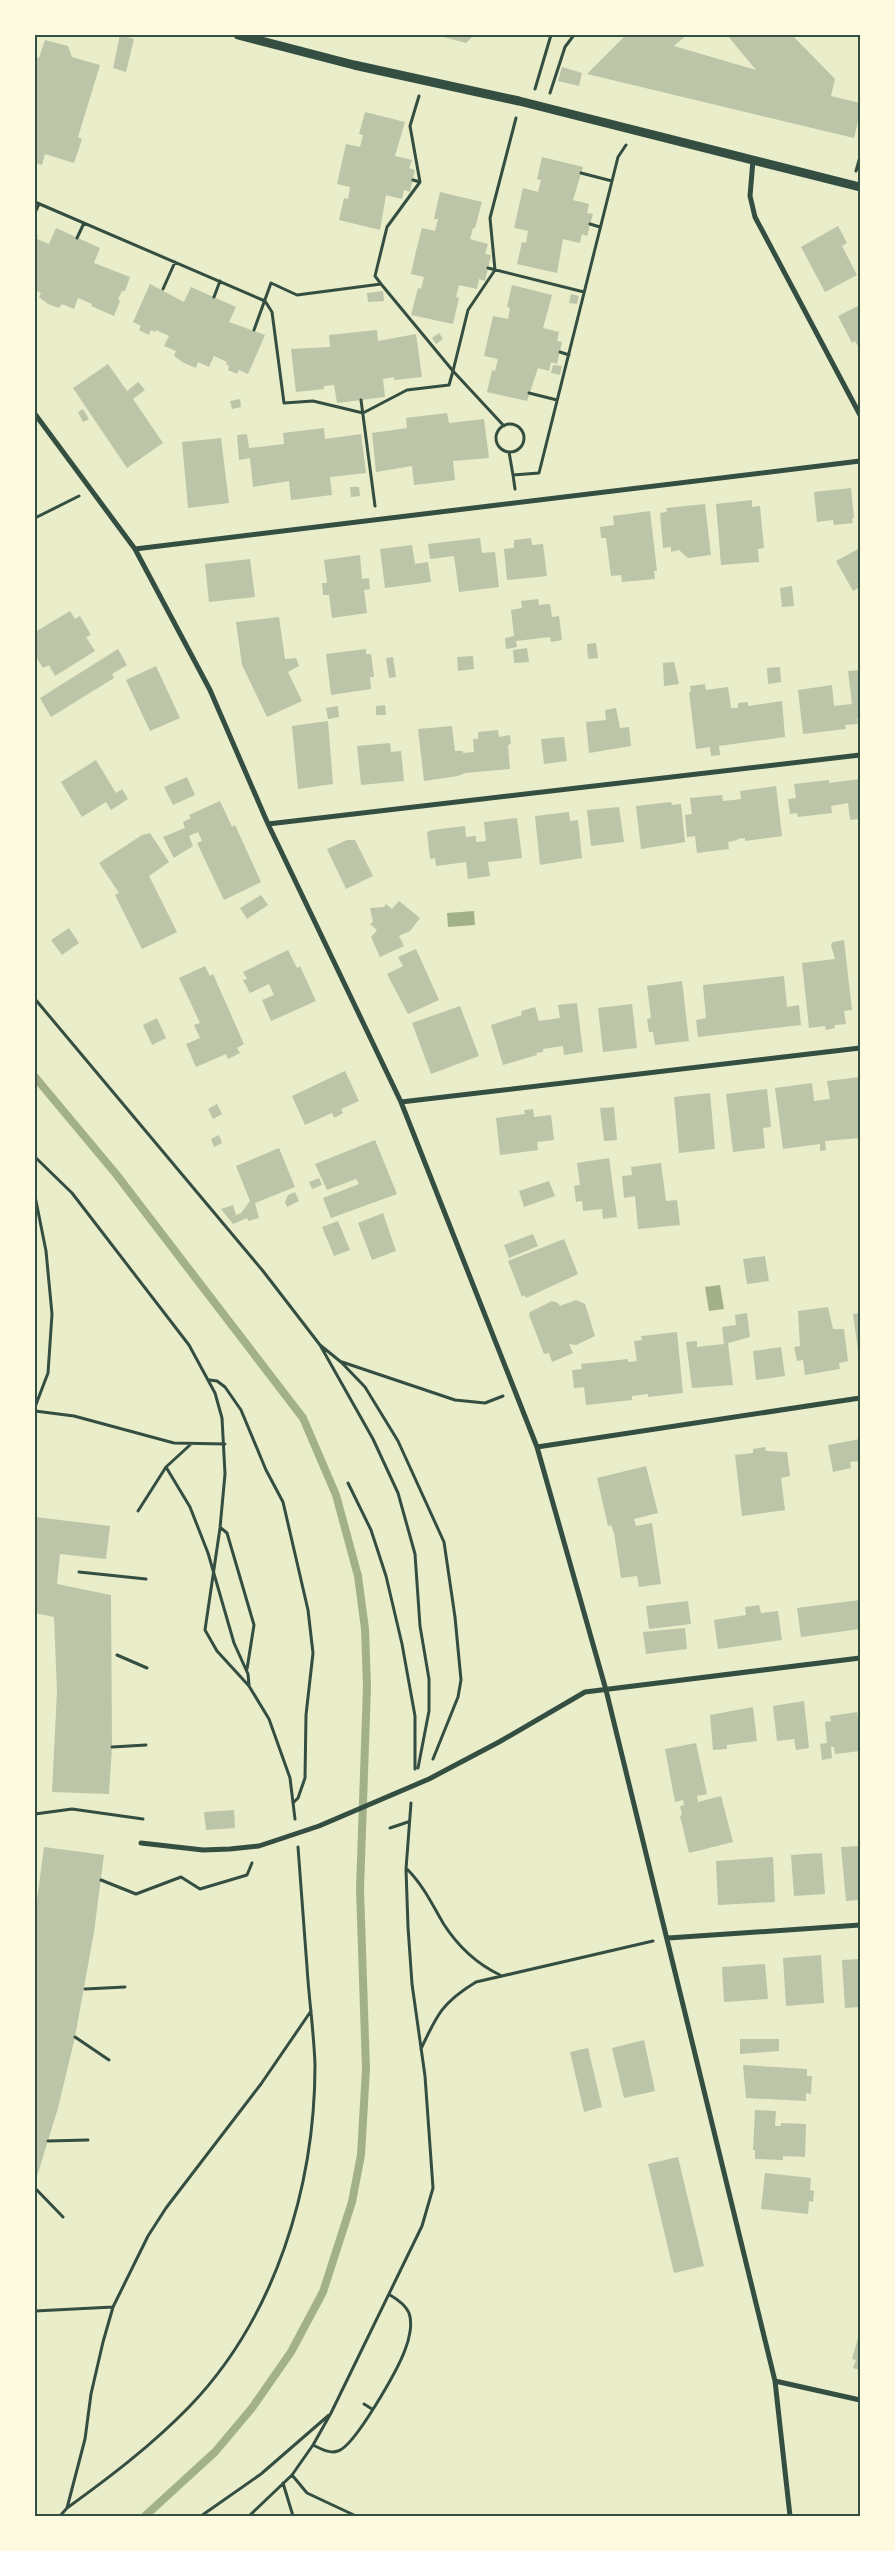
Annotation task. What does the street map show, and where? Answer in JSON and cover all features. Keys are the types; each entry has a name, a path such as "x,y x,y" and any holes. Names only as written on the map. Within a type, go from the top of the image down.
{"street":[{"path":"238,35 423,81 532,104 860,187"},
{"path":"752,160 750,196 755,217 860,415"},
{"path":"35,414 135,549 210,690 268,824 400,1102 537,1447 606,1690 775,2380 790,2516"},
{"path":"135,549 860,462"},
{"path":"268,824 860,755"},
{"path":"400,1102 860,1048"},
{"path":"537,1447 860,1398"},
{"path":"141,1843 203,1850 259,1846 319,1826 414,1787 499,1742 585,1692 860,1658"},
{"path":"668,1938 860,1925"},
{"path":"775,2380 860,2400"}],"path":[{"path":"532,104 546,46 551,35"},
{"path":"547,108 554,74 565,47 574,35"},
{"path":"423,81 410,126 420,182 387,227 375,276 453,370 504,426"},
{"path":"35,213 37,203 265,301 272,312 284,403 313,401 364,413 407,390 449,385 468,310 495,270 490,218 519,101"},
{"path":"513,475 539,473 618,157 625,150 631,130"},
{"path":"581,173 612,181"},
{"path":"412,180 420,182"},
{"path":"77,238 84,223"},
{"path":"590,224 600,227"},
{"path":"163,289 175,262"},
{"path":"488,268 584,292"},
{"path":"214,297 220,282"},
{"path":"254,330 272,283 297,295 381,284"},
{"path":"560,352 569,355"},
{"path":"529,393 558,400"},
{"path":"361,400 376,520"},
{"path":"509,452 517,450 524,438 518,426 511,424 498,430 496,437 498,444 509,452 517,504"},
{"path":"35,518 91,490"},
{"path":"35,999 263,1271 320,1345 378,1448 398,1493 415,1554 420,1626 429,1679 429,1711 408,1822 406,1869 412,1984 421,2050 432,2188 422,2226 331,2413 313,2445 292,2475 249,2516"},
{"path":"35,1157 72,1193 189,1345 209,1380 222,1418 225,1474 220,1528 204,1630 217,1651 249,1686 269,1719 290,1778 297,1832 315,2065 311,2134 298,2206 286,2246 271,2281 243,2335 218,2373 189,2406 141,2452 67,2508 60,2516"},
{"path":"35,1196 46,1251 52,1314 48,1373 35,1409 74,1416 174,1443 190,1445 224,1444"},
{"path":"320,1345 341,1362 365,1387 398,1441 444,1542 461,1680 455,1706 432,1765 429,1779"},
{"path":"341,1362 455,1400 472,1404 485,1403"},
{"path":"209,1380 217,1381 225,1387 242,1410 266,1470 283,1502 308,1610 313,1654 306,1715 305,1778 298,1798 294,1802"},
{"path":"138,1511 166,1467 190,1445"},
{"path":"166,1467 190,1507 214,1571 234,1643 248,1674"},
{"path":"348,1483 371,1530 402,1644 415,1716 414,1787"},
{"path":"220,1528 227,1533 254,1625 247,1659 249,1686"},
{"path":"79,1572 146,1580"},
{"path":"117,1655 147,1668"},
{"path":"112,1747 146,1746"},
{"path":"35,1814 72,1809 143,1819"},
{"path":"390,1828 408,1822"},
{"path":"101,1880 136,1894 181,1877 200,1889 246,1875 259,1846"},
{"path":"406,1869 421,1885 444,1925 474,1960 500,1976"},
{"path":"421,2050 436,2016 454,1995 476,1982 668,1938"},
{"path":"85,1988 125,1987"},
{"path":"67,2508 86,2439 91,2394 113,2307 148,2236 166,2208 261,2084 311,2011"},
{"path":"75,2037 109,2060"},
{"path":"48,2141 88,2140"},
{"path":"35,2188 63,2217"},
{"path":"313,2445 330,2452 339,2451 348,2444 372,2410 405,2350 410,2329 409,2313 400,2301 390,2295"},
{"path":"35,2311 113,2307"},
{"path":"364,2404 372,2410"},
{"path":"201,2516 261,2474 331,2413"},
{"path":"292,2475 307,2493 356,2516"},
{"path":"283,2483 293,2516"}],"shaded area":[{"path":"474,911 475,925 448,927 447,913"},
{"path":"720,1285 724,1309 709,1311 705,1287"}],"building":[{"path":"120,35 134,39 126,72 113,68"},
{"path":"436,35 474,35 466,43"},
{"path":"626,35 687,35 674,46 756,70 727,35 792,35 835,79 831,96 860,103 860,113 854,138 587,74"},
{"path":"45,40 68,46 72,57 100,65 78,137 82,139 74,163 45,154 42,165 35,163 35,56 39,58"},
{"path":"562,67 582,73 579,86 558,81"},
{"path":"365,112 405,122 395,156 412,160 409,168 415,170 410,192 404,190 402,199 386,195 380,230 339,220 344,198 348,199 350,187 337,184 346,144 360,147 363,135 359,134"},
{"path":"542,157 583,167 573,200 589,204 587,213 593,214 587,236 582,234 580,243 563,239 557,273 517,264 522,242 526,243 528,231 514,228 523,188 538,192 541,180 537,179"},
{"path":"440,192 482,202 470,239 488,244 485,254 491,255 485,281 479,279 477,289 459,285 456,297 459,298 453,324 411,315 418,288 421,289 424,277 411,274 416,251 422,228 435,231 438,219 434,219"},
{"path":"838,226 847,243 842,246 857,275 825,292 801,247"},
{"path":"56,228 100,248 94,263 130,277 125,291 122,291 118,299 120,301 114,316 78,298 74,309 62,304 59,308 48,304 39,297 41,293 35,290 35,234 38,235 37,239 49,244"},
{"path":"150,284 184,302 191,287 236,307 229,322 265,335 248,374 239,370 237,374 228,370 227,362 214,356 209,367 198,362 196,368 174,356 176,351 164,346 169,336 156,330 155,332 151,330 149,335 139,330 141,326 133,322"},
{"path":"512,285 552,295 543,328 559,332 557,341 562,342 557,364 551,362 549,371 538,368 527,401 487,392 492,370 495,371 498,359 484,356 493,316 508,319 510,308 507,307"},
{"path":"383,291 384,301 368,302 367,293"},
{"path":"571,294 579,296 577,304 569,303"},
{"path":"860,305 860,350 855,341 852,343 838,316"},
{"path":"377,330 378,341 416,334 422,377 394,380 394,377 383,379 385,397 337,403 334,385 324,386 324,389 296,392 291,349 330,347 329,335"},
{"path":"439,333 443,339 436,344 432,338"},
{"path":"108,364 127,391 138,382 145,390 133,399 163,443 127,468 73,388"},
{"path":"553,365 562,366 560,375 551,373"},
{"path":"240,399 241,407 232,409 230,401"},
{"path":"83,409 89,419 83,422 78,412"},
{"path":"447,413 449,423 484,419 489,458 453,461 455,480 440,482 414,485 412,466 376,472 372,433 407,428 406,418"},
{"path":"324,428 325,439 361,434 366,473 330,477 332,495 291,500 289,481 253,487 250,458 239,460 237,435 247,434 249,448 284,444 283,433"},
{"path":"221,438 229,503 188,508 182,442"},
{"path":"350,487 359,487 360,496 351,497"},
{"path":"851,488 853,523 834,525 833,520 817,522 814,492"},
{"path":"752,500 752,507 760,506 764,548 758,549 759,562 721,565 716,504"},
{"path":"705,504 711,555 688,558 679,550 671,552 671,547 663,548 660,513 667,512 666,508"},
{"path":"650,511 657,571 654,571 655,579 622,582 621,575 611,576 606,538 601,538 600,527 614,525 613,516"},
{"path":"480,538 482,553 495,552 499,587 459,592 454,556 430,559 428,544"},
{"path":"531,538 532,545 543,544 547,576 507,580 504,549 514,548 514,540"},
{"path":"412,545 415,564 428,562 431,582 385,588 380,549"},
{"path":"860,548 860,587 853,591 836,561"},
{"path":"360,555 362,579 369,578 370,589 364,590 367,613 332,618 329,595 323,595 322,583 327,583 324,560"},
{"path":"250,559 255,597 209,602 205,564"},
{"path":"792,586 794,606 782,607 780,588"},
{"path":"538,599 539,605 550,604 552,617 559,616 562,640 551,642 550,637 516,641 517,647 506,649 505,638 514,636 511,610 522,608 521,601"},
{"path":"70,611 75,619 80,616 91,635 86,637 95,651 55,676 49,665 43,668 35,655 35,632"},
{"path":"279,617 285,659 296,658 299,666 288,672 302,701 267,717 242,665 236,622"},
{"path":"596,643 598,658 588,659 587,644"},
{"path":"527,648 529,662 514,663 513,650"},
{"path":"118,649 127,665 112,674 114,678 51,717 40,698"},
{"path":"366,649 366,654 371,654 374,677 370,677 371,689 331,695 326,654"},
{"path":"473,656 474,669 458,671 457,657"},
{"path":"393,657 396,677 389,678 386,658"},
{"path":"674,662 679,684 664,686 663,663"},
{"path":"156,666 180,718 150,731 126,680"},
{"path":"780,667 781,682 768,684 767,668"},
{"path":"860,670 860,717 857,718 858,724 845,725 846,729 803,734 798,690 832,685 834,706 852,704 848,671"},
{"path":"705,684 706,690 728,687 731,708 738,708 738,703 748,702 748,706 782,701 785,737 719,746 720,755 711,756 710,747 696,749 689,692 691,692 690,686"},
{"path":"385,705 386,715 376,715 376,706"},
{"path":"338,706 339,717 328,719 326,708"},
{"path":"616,708 620,728 629,727 631,746 589,753 586,722 606,720 605,710"},
{"path":"328,721 333,784 298,789 292,726"},
{"path":"452,726 455,751 463,751 463,753 474,752 473,739 478,739 478,732 498,730 499,737 510,735 511,744 508,745 510,769 465,773 458,776 424,781 418,729"},
{"path":"564,737 567,761 544,764 541,739"},
{"path":"390,743 391,752 401,751 404,781 361,785 357,746"},
{"path":"96,760 116,793 122,789 128,799 111,810 106,802 82,817 61,782"},
{"path":"187,777 195,795 173,805 164,787"},
{"path":"860,779 860,819 850,820 848,803 831,806 832,813 798,817 797,813 790,814 788,799 796,798 794,784 829,780 829,783"},
{"path":"776,786 782,836 745,841 745,838 737,839 728,842 729,849 697,853 695,836 687,837 685,815 692,814 690,798 722,795 723,801 741,799 740,791"},
{"path":"220,801 232,827 235,825 261,882 224,900 197,843 202,841 198,832 189,836 193,846 174,858 163,837 185,828 183,822 191,818 189,815"},
{"path":"671,802 672,805 681,804 685,842 641,849 636,806"},
{"path":"619,807 624,842 591,846 587,810"},
{"path":"569,812 570,821 578,820 582,858 540,865 535,816"},
{"path":"517,818 522,858 488,862 490,876 468,879 466,862 436,866 435,858 430,859 427,832 465,826 466,837 476,836 476,842 486,841 484,822"},
{"path":"150,833 169,862 149,876 177,932 142,949 115,895 119,893 99,863 142,835"},
{"path":"347,840 355,840 373,876 346,889 327,849"},
{"path":"261,895 268,905 247,919 240,908"},
{"path":"399,901 420,918 410,931 399,936 404,946 380,957 371,937 377,930 370,924 373,922 370,908 384,907 386,904 392,909"},
{"path":"69,928 79,943 62,955 51,940"},
{"path":"844,940 852,1010 844,1011 846,1024 835,1025 835,1028 826,1030 825,1026 809,1028 802,963 835,959 831,945 833,942"},
{"path":"416,949 439,1000 408,1014 387,974 403,966 398,957"},
{"path":"288,950 297,968 300,966 316,1001 271,1021 262,1000 274,995 269,984 250,993 243,980 247,979 243,972"},
{"path":"205,966 210,976 213,974 244,1044 237,1048 240,1053 228,1059 226,1054 196,1067 186,1044 200,1038 194,1025 200,1023 179,978"},
{"path":"784,976 787,1007 799,1005 801,1025 698,1037 696,1020 706,1018 703,985"},
{"path":"682,981 689,1041 655,1045 653,1032 649,1032 647,1019 651,1018 647,986"},
{"path":"577,1003 583,1052 564,1055 563,1046 543,1049 543,1052 536,1053 537,1055 503,1065 491,1025 522,1015 521,1011 535,1007 539,1021 560,1018 558,1005"},
{"path":"632,1004 637,1048 603,1052 598,1008"},
{"path":"460,1006 479,1056 431,1074 412,1023"},
{"path":"157,1018 166,1038 152,1045 143,1025"},
{"path":"345,1071 359,1101 341,1109 343,1113 334,1118 332,1113 305,1125 292,1096"},
{"path":"860,1077 860,1138 825,1141 826,1150 820,1151 820,1144 783,1149 775,1088 812,1083 814,1101 830,1099 827,1081"},
{"path":"767,1089 771,1127 763,1128 765,1148 733,1152 726,1094"},
{"path":"710,1093 715,1149 679,1153 674,1097"},
{"path":"217,1104 222,1114 213,1119 208,1109"},
{"path":"614,1107 617,1140 604,1141 600,1108"},
{"path":"533,1109 534,1117 551,1115 554,1140 537,1142 538,1150 500,1155 496,1118 525,1114 524,1110"},
{"path":"219,1135 222,1143 214,1147 211,1139"},
{"path":"375,1140 397,1194 331,1218 323,1198 359,1184 356,1179 327,1190 315,1164"},
{"path":"279,1148 295,1187 255,1203 259,1218 248,1221 247,1218 233,1224 221,1209 233,1205 236,1215 241,1213 250,1201 236,1166"},
{"path":"609,1158 617,1217 603,1219 602,1209 583,1211 582,1201 576,1202 574,1186 580,1185 577,1163"},
{"path":"661,1163 666,1201 677,1200 680,1225 638,1229 635,1196 624,1198 622,1176 632,1175 631,1167"},
{"path":"319,1178 322,1185 312,1189 309,1182"},
{"path":"549,1181 555,1196 524,1207 519,1191"},
{"path":"295,1192 299,1201 287,1207 285,1202 288,1195"},
{"path":"383,1213 396,1251 372,1260 358,1223"},
{"path":"338,1221 350,1250 334,1256 322,1227"},
{"path":"533,1234 538,1246 509,1258 504,1245"},
{"path":"564,1239 578,1274 526,1298 525,1295 522,1297 508,1261"},
{"path":"765,1256 769,1281 747,1284 743,1259"},
{"path":"576,1300 585,1304 595,1336 576,1345 569,1344 573,1353 552,1362 549,1353 544,1354 529,1315 530,1312 552,1301 560,1306"},
{"path":"828,1307 833,1329 844,1329 848,1361 839,1363 840,1369 805,1375 803,1360 797,1361 794,1347 800,1346 798,1311"},
{"path":"747,1313 750,1337 728,1343 733,1385 692,1388 686,1342 697,1341 697,1347 724,1344 722,1327 736,1325 735,1315"},
{"path":"860,1313 860,1357 859,1357 853,1314"},
{"path":"677,1332 683,1393 648,1397 648,1394 632,1396 632,1400 586,1405 584,1387 574,1388 572,1370 582,1369 581,1364 628,1359 628,1362 637,1361 634,1341 642,1340 641,1336"},
{"path":"781,1347 785,1376 756,1380 753,1351"},
{"path":"860,1439 860,1461 850,1462 851,1468 833,1472 828,1445"},
{"path":"765,1447 766,1451 787,1452 790,1476 781,1478 785,1510 742,1516 735,1455 753,1453 753,1449"},
{"path":"646,1466 658,1513 634,1519 636,1526 652,1523 661,1584 639,1587 637,1576 621,1578 614,1533 611,1525 608,1526 597,1478"},
{"path":"35,1517 110,1526 106,1559 60,1554 57,1584 111,1595 112,1747 109,1794 52,1792 57,1691 54,1617 35,1613"},
{"path":"860,1600 860,1629 801,1637 797,1608"},
{"path":"688,1601 691,1624 649,1629 646,1606"},
{"path":"759,1605 761,1613 778,1611 782,1640 718,1649 714,1620 746,1615 745,1607"},
{"path":"685,1628 687,1649 646,1654 643,1632"},
{"path":"804,1701 809,1748 796,1750 794,1739 777,1741 773,1706"},
{"path":"753,1707 757,1741 727,1745 727,1749 713,1750 710,1715"},
{"path":"857,1712 858,1718 860,1718 860,1751 835,1754 834,1747 831,1747 832,1758 822,1760 820,1744 827,1743 825,1722 831,1721 830,1716"},
{"path":"696,1743 707,1794 697,1796 698,1802 721,1796 733,1842 689,1853 680,1816 682,1815 680,1806 684,1805 683,1800 675,1802 665,1749"},
{"path":"234,1810 235,1828 206,1830 204,1812"},
{"path":"860,1846 860,1900 846,1901 841,1847"},
{"path":"44,1847 104,1855 94,1932 75,2037 58,2108 35,2183 35,1915"},
{"path":"822,1853 825,1894 794,1896 791,1855"},
{"path":"773,1857 775,1902 718,1905 716,1861"},
{"path":"821,1955 824,2003 786,2006 783,1958"},
{"path":"860,1959 860,2007 845,2008 842,1960"},
{"path":"765,1964 768,1999 724,2002 722,1967"},
{"path":"740,2039 779,2039 779,2051 740,2054"},
{"path":"644,2040 655,2091 624,2098 612,2048"},
{"path":"588,2048 602,2107 584,2112 570,2052"},
{"path":"743,2065 807,2069 807,2076 812,2076 811,2094 806,2093 806,2101 746,2098"},
{"path":"755,2110 776,2111 775,2126 781,2126 781,2123 806,2124 805,2157 783,2156 783,2160 755,2159 755,2150 753,2150"},
{"path":"678,2157 704,2266 674,2273 648,2164"},
{"path":"765,2173 811,2178 810,2190 814,2191 813,2202 809,2201 808,2214 761,2209"},
{"path":"860,2331 860,2370 853,2368 856,2360 852,2359"}],"waterway":[{"path":"35,1077 116,1174 303,1418 336,1495 358,1576 365,1629 367,1687 360,1889 366,2069 361,2155 352,2202 323,2292 291,2352 252,2408 215,2452 145,2516"}]}
